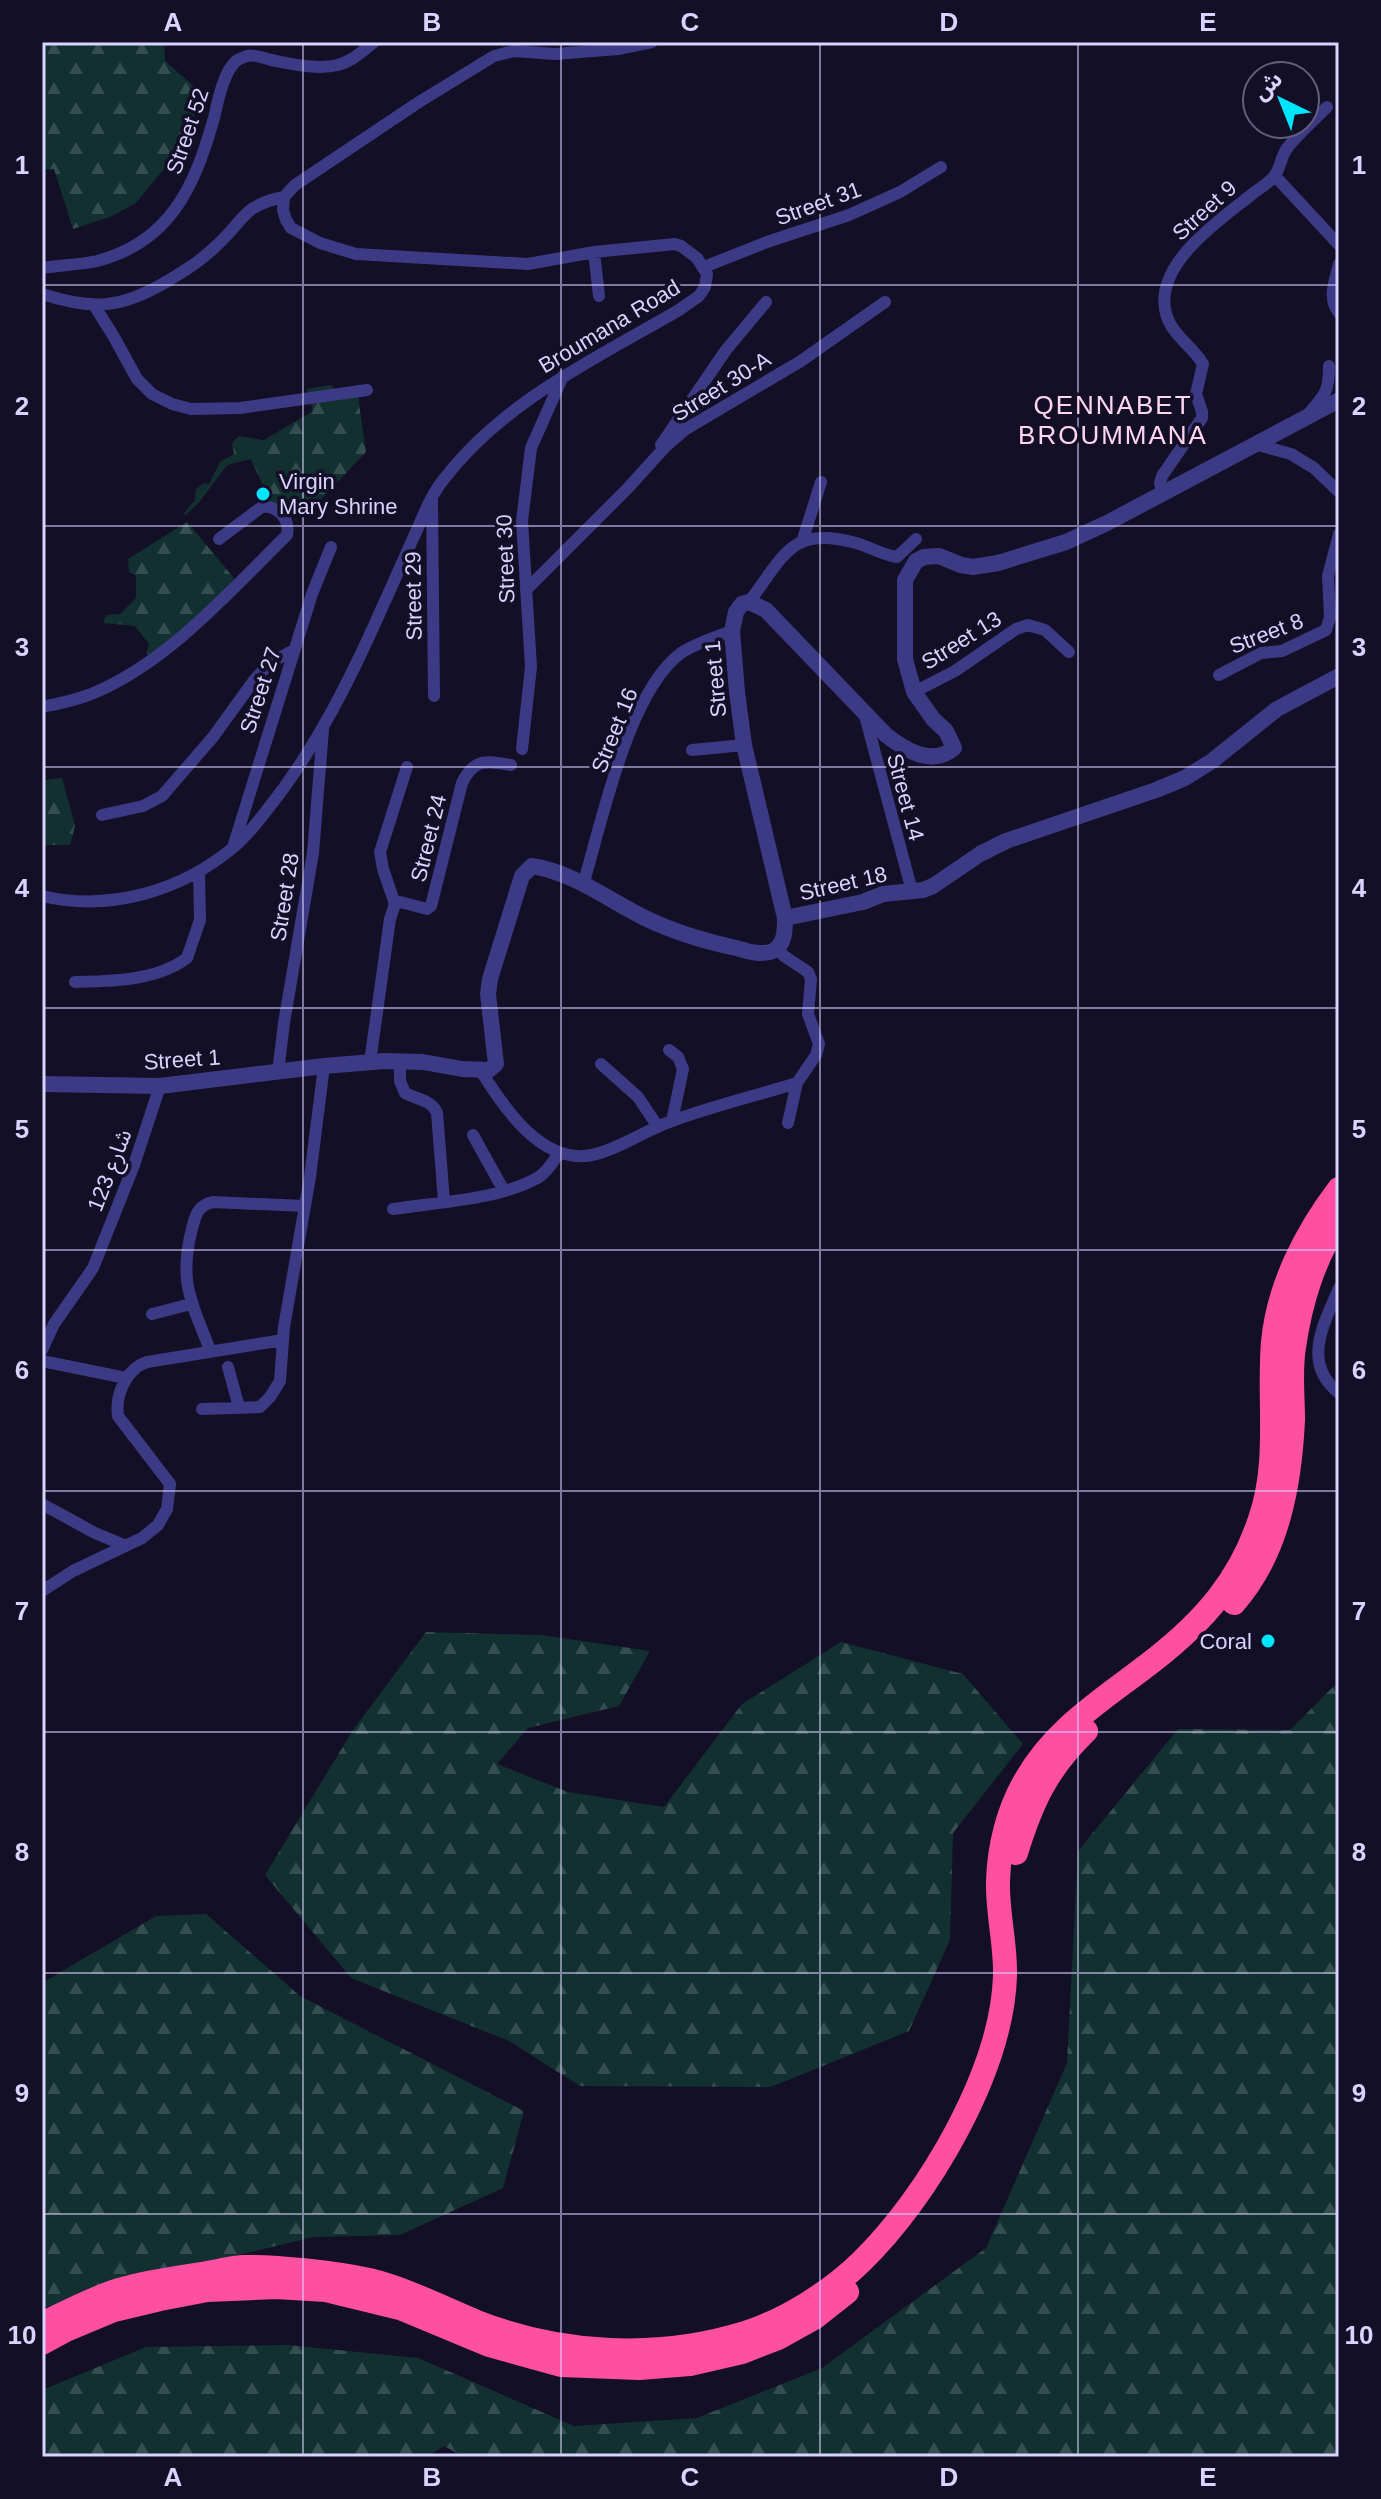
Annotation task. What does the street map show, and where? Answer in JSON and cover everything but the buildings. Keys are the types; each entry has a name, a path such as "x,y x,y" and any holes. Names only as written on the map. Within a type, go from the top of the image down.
{"highway":[{"path":"42,2324 117,2291 243,2267 367,2280 428,2300 480,2323 573,2347 621,2351 662,2349 748,2332 789,2314 856,2266 881,2241 928,2178 965,2115 986,2064 1000,2014 1005,1977 998,1883 1001,1851 1009,1815 1025,1781 1052,1742 1082,1712 1190,1630 1219,1600 1243,1560 1261,1516 1272,1463 1273,1341 1278,1316 1291,1271 1317,1218 1339,1189"},
{"path":"42,2343 114,2310 207,2290 276,2287 326,2290 400,2308 489,2345 561,2365 639,2368 690,2364 742,2352 778,2338 814,2318 871,2272 893,2250 931,2197 1000,2074 1018,1998 1020,1949 1014,1857 1028,1813 1040,1788 1069,1747 1088,1728 1147,1686 1211,1629 1239,1598 1259,1568 1284,1503 1291,1446 1293,1349 1302,1306 1321,1254 1339,1222"}],"street":[{"name":"Street 52","path":"42,268 95,262 119,254 143,242 164,223 180,204 194,177 223,87 237,60 248,55 311,66 337,65 356,57 374,42"},
{"path":"42,294 67,302 94,305 130,301 154,289 193,266 219,244 240,218 263,201 284,197 295,185 494,56 514,51 555,54 618,49 652,42"},
{"path":"1327,107 1286,149 1275,176 1339,245"},
{"name":"Street 31","path":"704,267 849,215 900,192 941,167"},
{"name":"Street 9","path":"1162,492 1162,476 1198,426 1202,412 1196,394 1203,364 1176,335 1169,322 1165,308 1167,287 1180,259 1196,239 1275,176"},
{"name":"Broumana Road","path":"42,896 115,902 143,896 199,871 234,847 283,790 323,727 375,625 432,496 448,473 523,402 563,375 658,322 699,296 705,287 707,274 704,267 691,252 675,244 594,252 528,264 356,254 320,243 291,228 283,210 284,197"},
{"path":"594,252 599,296"},
{"path":"1339,264 1332,297 1339,313"},
{"path":"643,470 726,350 766,302"},
{"name":"Street 30-A","path":"526,590 686,429 801,361 885,302"},
{"path":"94,305 137,379 152,394 172,404 191,409 240,408 367,390"},
{"path":"1305,418 1327,392 1329,366"},
{"name":"Street 30","path":"522,749 531,667 522,521 526,473 531,448 563,375"},
{"path":"821,482 803,539 783,558 749,602 766,610 886,735 913,754 935,756 954,748 952,739 914,692 905,659 905,580 916,561 939,556 973,567 998,563 1066,542 1339,400"},
{"path":"1254,444 1291,454 1314,468 1339,492"},
{"name":"Street 29","path":"432,496 434,696"},
{"path":"42,707 74,700 116,683 179,639 287,535 288,524 285,517 272,506 263,506 219,539"},
{"name":"Street 8","path":"1219,675 1261,653 1282,651 1326,630 1330,617 1328,576 1339,534"},
{"path":"803,539 833,537 897,557 916,539"},
{"name":"Street 27","path":"234,847 312,594 331,547"},
{"name":"Street 1","path":"749,602 742,604 736,612 732,631 744,745 785,918 783,940 777,948"},
{"name":"Street 13","path":"914,692 955,671 1016,629 1028,625 1045,630 1069,652"},
{"name":"Street 16","path":"583,885 623,752 648,693 681,654 732,631"},
{"path":"102,815 143,806 162,796 213,737 255,679 270,663 294,650"},
{"name":"Street 18","path":"785,918 863,902 883,894 933,886 980,854 1006,841 1185,778 1212,761 1277,709 1339,676"},
{"name":"Street 14","path":"864,712 912,891"},
{"name":"Street 28","path":"278,1072 313,853 323,727"},
{"path":"692,750 744,745"},
{"name":"Street 24","path":"370,1062 387,932 395,904 400,902 427,909 431,906 462,783 468,772 476,764 484,762 511,765"},
{"path":"395,904 380,852 407,767"},
{"path":"788,1123 797,1083 816,1055 819,1044 808,1014 811,979 808,972 777,948 760,953 676,932 549,868 532,866 522,876 490,979 488,994 496,1064 489,1070 481,1071 509,1113 522,1126 559,1153 570,1157 593,1155 672,1121 797,1083"},
{"path":"75,982 142,976 165,971 187,958 200,920 199,871"},
{"path":"669,1050 678,1057 683,1069 672,1121"},
{"path":"400,1061 400,1081 405,1093 431,1103 437,1113 444,1201"},
{"name":"Street 1","path":"42,1084 160,1086 324,1066 400,1061 481,1071"},
{"path":"601,1064 638,1097 658,1127"},
{"path":"202,1409 260,1407 280,1381 283,1340 324,1066"},
{"name":"شارع 123","path":"42,1350 54,1324 93,1268 134,1165 160,1086"},
{"path":"473,1135 504,1191"},
{"path":"393,1209 504,1191 539,1177 559,1153"},
{"path":"210,1350 191,1304 185,1275 188,1245 198,1211 204,1204 213,1202 304,1206"},
{"path":"1339,1288 1323,1325 1317,1356 1320,1370 1330,1386 1339,1393"},
{"path":"152,1314 191,1304"},
{"path":"42,1591 73,1571 142,1538 158,1525 167,1509 170,1484 118,1416 117,1409 126,1378 132,1370 140,1364 210,1350 283,1340"},
{"path":"42,1361 126,1378"},
{"path":"228,1367 239,1407"},
{"path":"42,1504 124,1545"}],"green space":[{"path":"42,42 164,42 165,61 203,94 182,147 136,203 110,217 73,229 54,169 42,170"},
{"path":"332,385 335,391 357,390 366,452 310,511 277,517 251,459 227,465 185,516 184,513 195,500 196,489 204,483 209,484 220,462 234,454 232,443 239,436 264,440 313,411 306,389"},
{"path":"187,522 234,578 228,589 150,660 147,652 149,644 135,626 103,623 106,615 120,614 136,598 136,576 129,572 128,559"},
{"path":"62,778 75,826 70,845 42,845 44,780"},
{"path":"426,1632 541,1635 650,1651 619,1706 528,1728 497,1764 568,1792 664,1807 742,1704 841,1642 963,1674 1023,1744 953,1833 950,1940 909,2031 771,2087 580,2086 509,2041 351,1978 265,1875 353,1730"},
{"path":"1339,1681 1339,2457 464,2457 444,2446 426,2457 42,2457 42,2390 146,2347 288,2345 418,2358 574,2426 697,2418 822,2368 986,2248 1067,2063 1078,1851 1178,1729 1290,1730"},
{"path":"206,1914 300,1996 524,2111 503,2188 400,2235 314,2237 120,2283 42,2309 42,1983 156,1916"}],"place":[{"name":"Virgin Mary Shrine","path":"263,494"},
{"name":"Coral","path":"1268,1641"}],"district":[{"name":"QENNABET BROUMMANA","path":"1113,420"}]}
